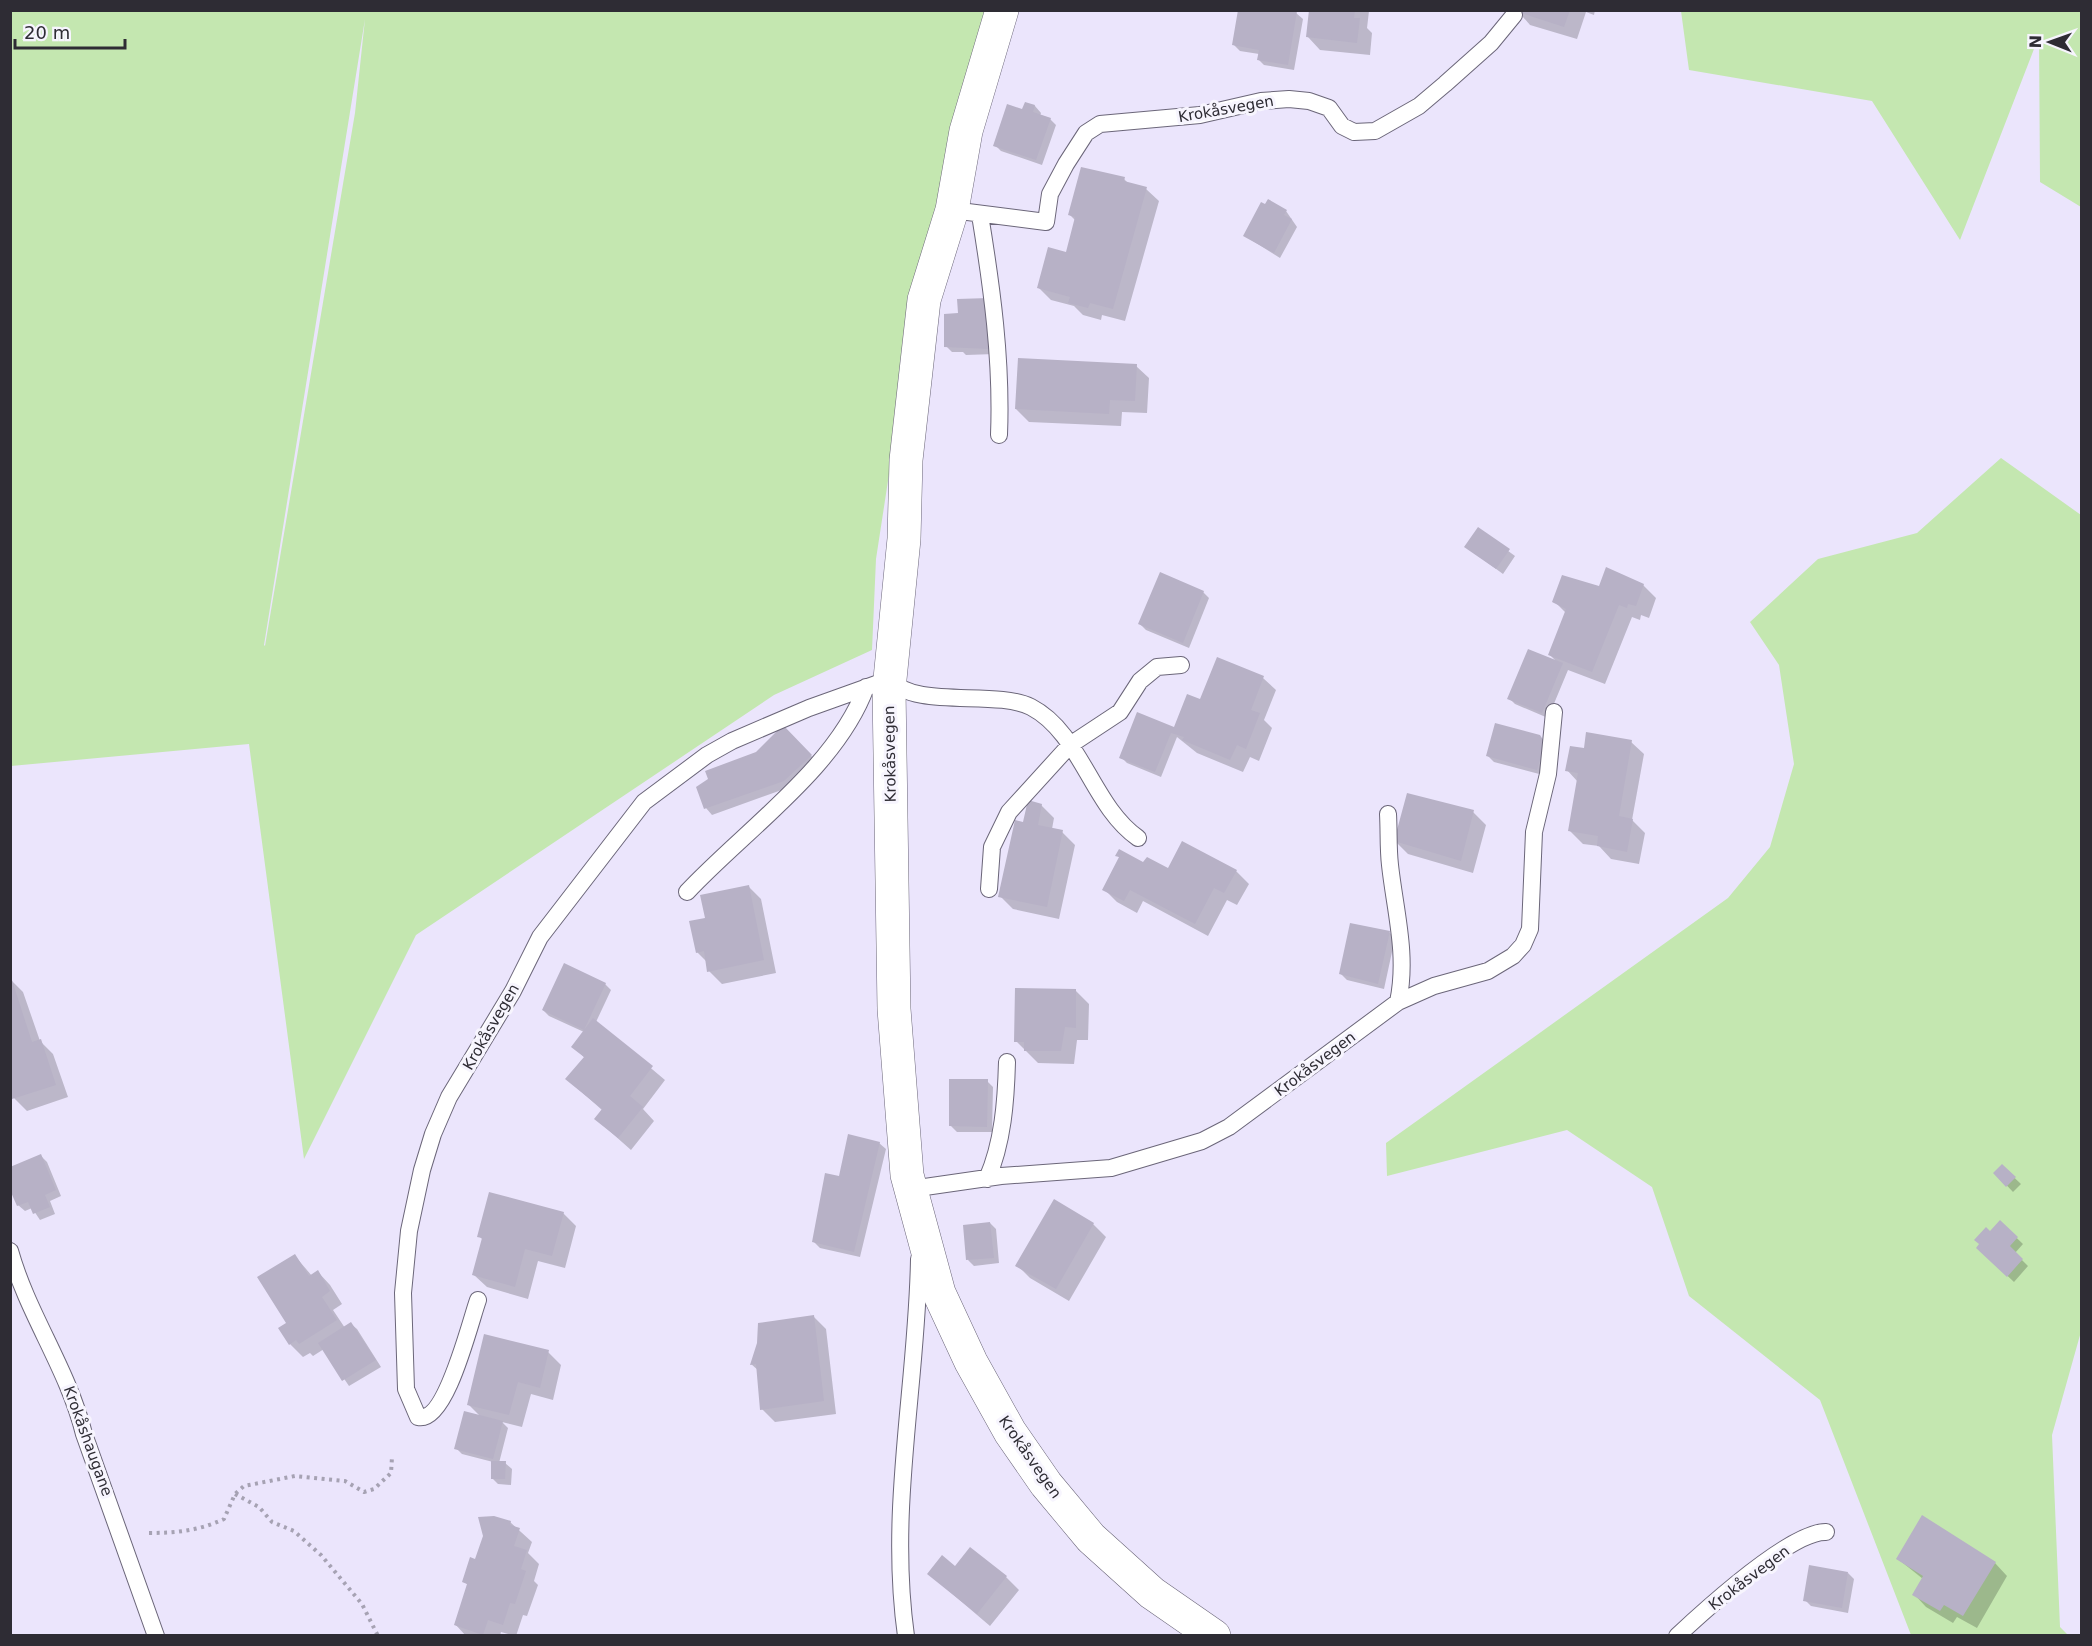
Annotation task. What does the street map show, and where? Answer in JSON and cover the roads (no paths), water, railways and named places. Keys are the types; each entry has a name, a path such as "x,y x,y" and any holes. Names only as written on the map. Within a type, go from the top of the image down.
{"street":[{"name":"Krokåsvegen","path":"1002,10 966,131 966,213 924,300 906,460 904,539 878,683 894,1009 907,1175 939,1293 971,1362 1010,1432 1046,1484 1091,1538 1152,1593 1214,1635"}],"lane":[{"name":"Krokåsvegen","path":"999,435 1000,398 996,335 966,213 1046,222 1050,194 1066,164 1086,133 1100,124 1200,115 1261,101 1289,99 1309,101 1329,108 1342,126 1354,132 1375,131 1419,106 1491,43 1514,15"},
{"path":"989,889 992,847 1009,812 1070,745 1120,712 1140,681 1157,667 1181,665"},
{"name":"Krokåsvegen","path":"478,1300 447,1393 438,1408 430,1415 424,1419 418,1417 406,1389 403,1293 409,1231 422,1170 433,1134 449,1097 513,991 540,938 644,802 707,755 732,741 878,683 917,694 1007,700 1032,708 1047,720 1070,745 1108,808 1126,830 1138,838"},
{"path":"687,892 814,769 878,683"},
{"name":"Krokåsvegen","path":"911,1188 1110,1168 1202,1141 1229,1127 1398,1002 1434,986 1488,971 1513,956 1523,945 1530,929 1534,832 1548,774 1554,712"},
{"path":"1389,814 1390,864 1401,932 1402,972 1398,1002"},
{"path":"987,1179 994,1165 1006,1099 1007,1062"},
{"name":"Krokåsvegen","path":"906,1635 900,1578 899,1518 902,1457 918,1316 920,1225"},
{"name":"Krokåshaugane","path":"10,1251 28,1302 77,1405 84,1434 156,1635"},
{"name":"Krokåsvegen","path":"1677,1635 1754,1571 1806,1536 1827,1532"}]}
